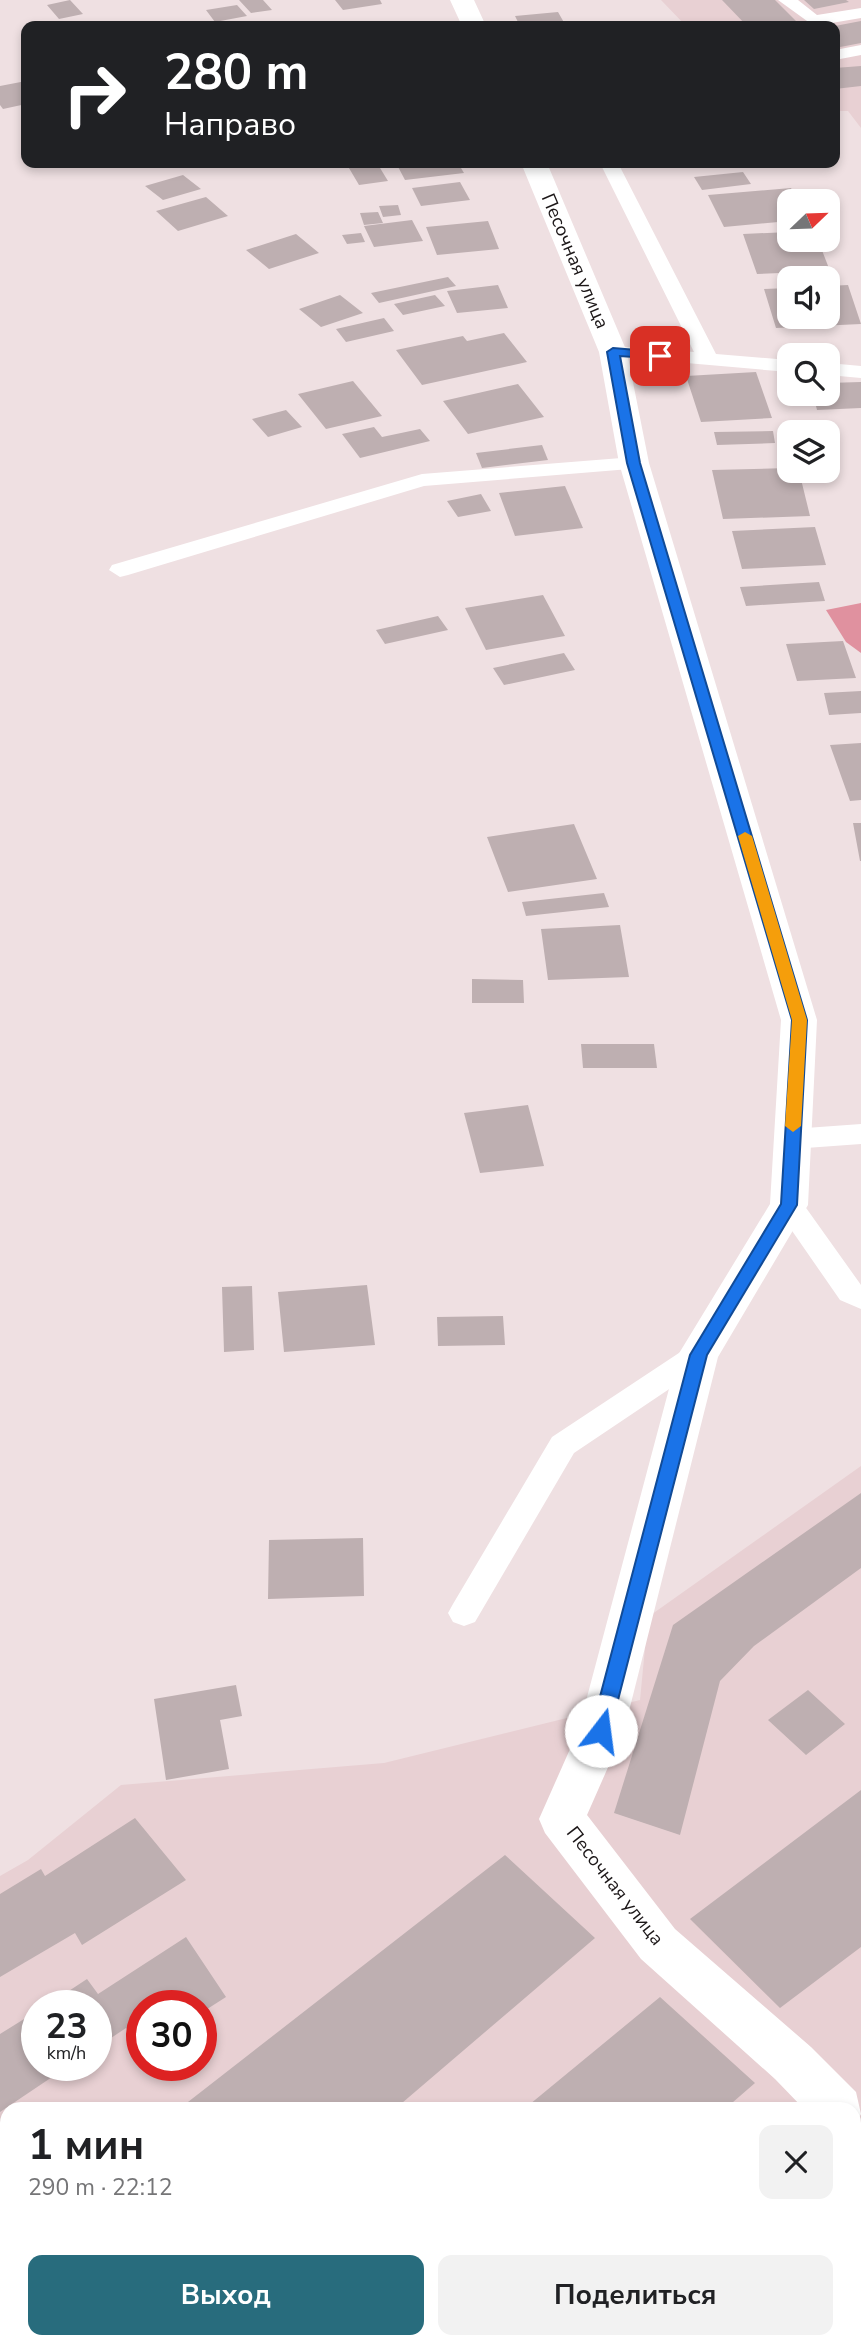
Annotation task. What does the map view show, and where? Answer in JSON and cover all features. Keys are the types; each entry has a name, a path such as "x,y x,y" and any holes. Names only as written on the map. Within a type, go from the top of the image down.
{"street":[{"path":"462,0 472,21"},
{"name":"Песочная улица","path":"536,168 613,352 634,463 799,1020 789,1205 698,1355 601,1731 562,1819 658,1944 793,2063 831,2102"}],"lane":[{"path":"788,0 814,20 861,13"},
{"path":"840,54 861,50"},
{"path":"612,168 708,359"},
{"path":"613,352 777,365"},
{"path":"840,370 861,372"},
{"path":"120,570 422,480 634,463"},
{"path":"792,1139 861,1134"},
{"path":"789,1205 850,1292 861,1298"},
{"path":"464,1613 563,1445 698,1355"}],"shaded area":[{"path":"661,0 861,0 861,128 848,111 840,111 840,21 681,21"},
{"path":"861,603 861,653 846,642 826,610"},
{"path":"861,1466 861,2102 0,2102 0,1876 28,1860 121,1785 384,1763 640,1700 648,1617"}],"building":[{"path":"70,0 83,14 59,19 47,5"},
{"path":"239,0 263,0 272,10 251,13"},
{"path":"335,0 380,0 382,4 343,10"},
{"path":"722,0 775,0 796,21 742,21"},
{"path":"804,0 846,0 849,2 814,9"},
{"path":"237,5 247,16 214,21 206,10"},
{"path":"558,12 563,21 518,21 515,16"},
{"path":"861,21 861,43 840,47 840,25"},
{"path":"861,66 861,86 840,88 840,68"},
{"path":"21,82 21,105 3,109 0,105 0,86"},
{"path":"349,168 380,168 388,181 359,185"},
{"path":"399,168 461,168 464,173 405,180"},
{"path":"743,172 751,184 702,190 694,177"},
{"path":"183,175 201,189 163,200 145,186"},
{"path":"460,182 470,200 421,206 412,188"},
{"path":"777,189 777,222 724,227 708,195"},
{"path":"206,197 228,216 178,231 156,211"},
{"path":"398,205 401,215 383,217 379,206"},
{"path":"378,212 383,223 364,225 360,213"},
{"path":"412,220 423,241 374,247 364,226"},
{"path":"488,221 499,249 437,255 426,227"},
{"path":"361,233 365,242 347,244 342,235"},
{"path":"777,233 777,252 823,252 828,266 777,266 777,273 757,274 743,234"},
{"path":"296,234 319,253 269,269 246,250"},
{"path":"448,277 456,286 379,303 371,293"},
{"path":"498,285 508,308 457,313 447,291"},
{"path":"840,285 848,285 861,324 840,325"},
{"path":"777,288 777,328 776,328 764,289"},
{"path":"340,295 363,313 321,327 299,309"},
{"path":"435,295 445,306 403,315 394,304"},
{"path":"384,318 394,331 346,342 336,329"},
{"path":"504,333 527,362 422,385 396,350 463,336 467,341"},
{"path":"756,372 772,418 701,422 686,376"},
{"path":"353,381 382,416 326,429 298,394"},
{"path":"861,382 861,408 817,410 816,406 840,406 840,383"},
{"path":"518,384 544,417 468,434 443,401"},
{"path":"286,410 302,427 268,437 252,419"},
{"path":"374,427 382,437 420,429 430,441 360,458 342,434"},
{"path":"773,431 775,443 717,445 714,432"},
{"path":"542,445 548,460 482,468 476,453"},
{"path":"777,468 777,483 802,483 810,516 723,519 712,470"},
{"path":"565,486 583,528 515,536 499,493"},
{"path":"481,494 491,511 458,517 447,501"},
{"path":"815,527 826,565 742,569 732,531"},
{"path":"819,582 825,601 746,606 740,587"},
{"path":"543,595 565,636 486,650 465,608"},
{"path":"438,616 448,630 385,644 376,630"},
{"path":"843,641 856,678 797,681 786,644"},
{"path":"564,653 575,670 504,685 493,668"},
{"path":"861,691 861,713 829,715 824,693"},
{"path":"861,743 861,800 850,801 830,745"},
{"path":"853,823 861,823 861,861 860,861"},
{"path":"574,824 597,879 508,892 487,837"},
{"path":"604,893 609,907 526,916 522,902"},
{"path":"620,925 629,977 548,980 541,929"},
{"path":"472,979 523,980 524,1003 472,1003"},
{"path":"581,1044 654,1044 657,1068 583,1068"},
{"path":"528,1105 544,1166 480,1173 464,1113"},
{"path":"367,1285 375,1345 284,1352 278,1292"},
{"path":"252,1286 254,1350 224,1352 222,1287"},
{"path":"503,1316 505,1345 438,1346 437,1317"},
{"path":"861,1493 861,1568 754,1646 720,1681 680,1835 614,1813 673,1625"},
{"path":"363,1538 364,1596 268,1599 269,1540"},
{"path":"236,1685 242,1716 220,1720 229,1769 166,1780 154,1699"},
{"path":"808,1690 845,1724 806,1755 768,1720"},
{"path":"861,1790 861,1947 780,2008 690,1919"},
{"path":"135,1818 186,1880 82,1945 75,1933 0,1977 0,1894 41,1869 45,1876"},
{"path":"505,1855 595,1938 403,2102 188,2102"},
{"path":"186,1937 226,1997 217,2003 217,1990 126,1990 126,2028 112,2037 112,1990 104,1990"},
{"path":"87,1979 95,1990 70,1990"},
{"path":"660,1997 755,2083 733,2102 532,2102"},
{"path":"21,2021 21,2081 46,2081 15,2102 0,2102 0,2034"}],"slow traffic":[{"path":"745,836 799,1020 793,1126"}],"route":[{"path":"601,1731 698,1355 789,1205 799,1020 634,463 613,352 660,356"}]}
